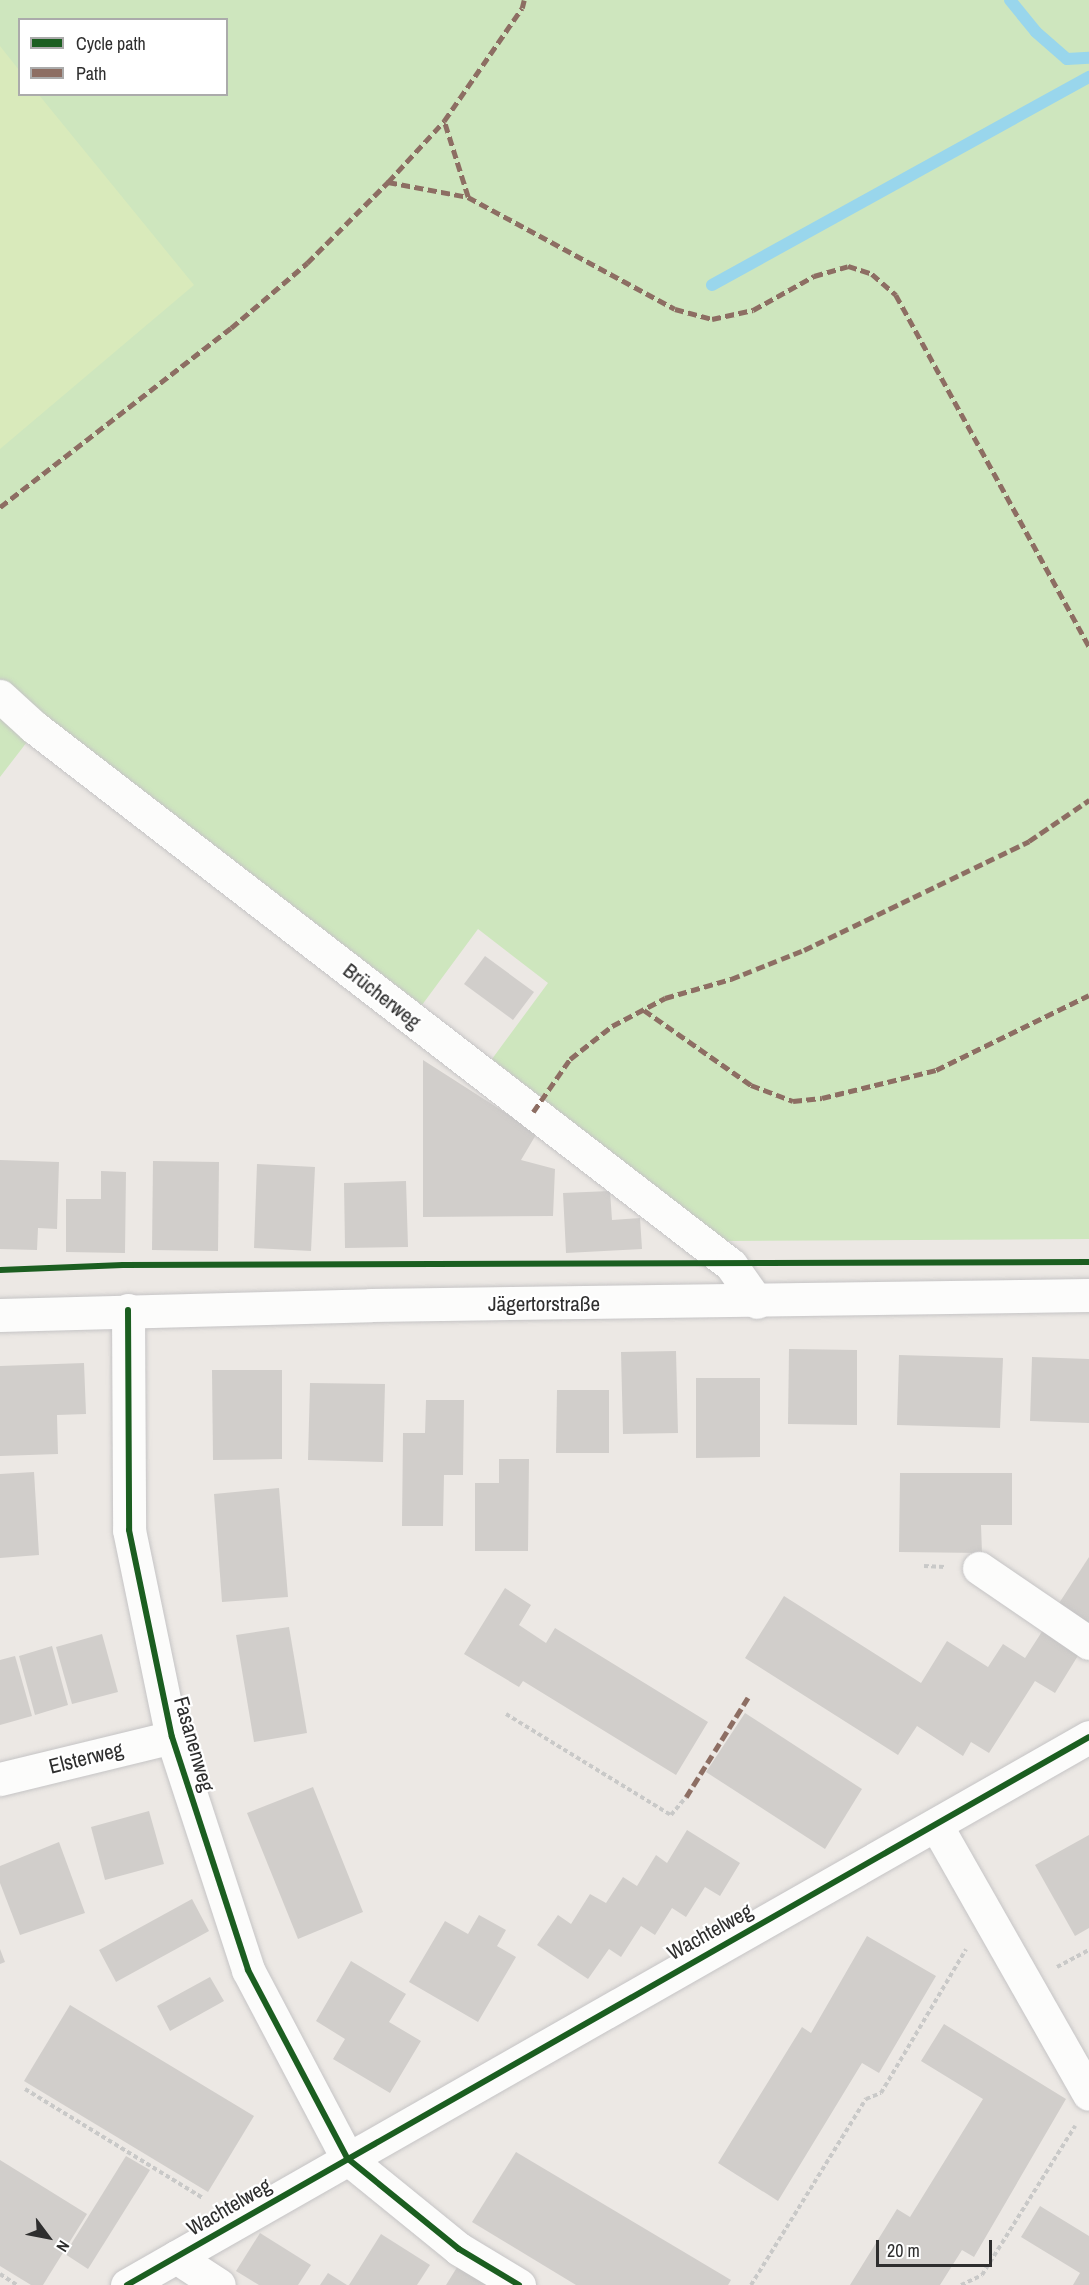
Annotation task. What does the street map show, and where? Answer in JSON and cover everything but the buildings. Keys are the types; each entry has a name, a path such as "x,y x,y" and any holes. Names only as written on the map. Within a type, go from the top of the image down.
{"street":[{"name":"Brücherweg","path":"0,696 34,727 731,1265 757,1302"},
{"name":"Jägertorstraße","path":"0,1315 128,1310 757,1302 1089,1295"},
{"name":"Fasanenweg","path":"128,1310 129,1530 172,1737 248,1970 347,2158"},
{"path":"979,1568 1089,1643"},
{"name":"Elsterweg","path":"0,1779 172,1737"},
{"name":"Wachtelweg","path":"127,2285 1089,1737"},
{"path":"936,1825 989,1919 1084,2107"},
{"path":"347,2158 459,2249 519,2285"},
{"path":"176,2257 219,2285"}],"path":[{"path":"506,1714 671,1815 686,1797"},
{"path":"751,2285 866,2099 881,2092 974,1935 989,1919"},
{"path":"26,2089 239,2221"},
{"path":"961,2285 982,2275 1084,2107"},
{"path":"0,2274 17,2285"}],"green space":[{"path":"0,0 1089,0 1089,1239 727,1241 492,1059 548,983 478,929 422,1005 47,716 0,777"},
{"path":"0,46 18,69 18,96 40,96 194,285 0,449"}],"waterway":[{"path":"1010,0 1036,32 1067,59 1089,58"},
{"path":"712,285 1089,77"}],"marked path":[{"path":"468,197 444,121 522,8 524,0"},
{"path":"388,182 444,121"},
{"path":"0,507 231,328 307,263 388,182 468,197 675,309 712,319 753,310 814,276 848,266 872,274 896,295 1089,646"},
{"path":"533,1112 570,1059 612,1026 665,998 731,979 804,950 1029,841 1089,800"},
{"path":"644,1010 751,1085 793,1101 822,1098 936,1070 1089,995"},
{"path":"686,1797 750,1694"}],"cycle path":[{"path":"0,1270 123,1265 1089,1262"},
{"path":"128,1310 129,1530 172,1737 248,1970 347,2158 459,2249 519,2285"},
{"path":"127,2285 1089,1737"}]}
